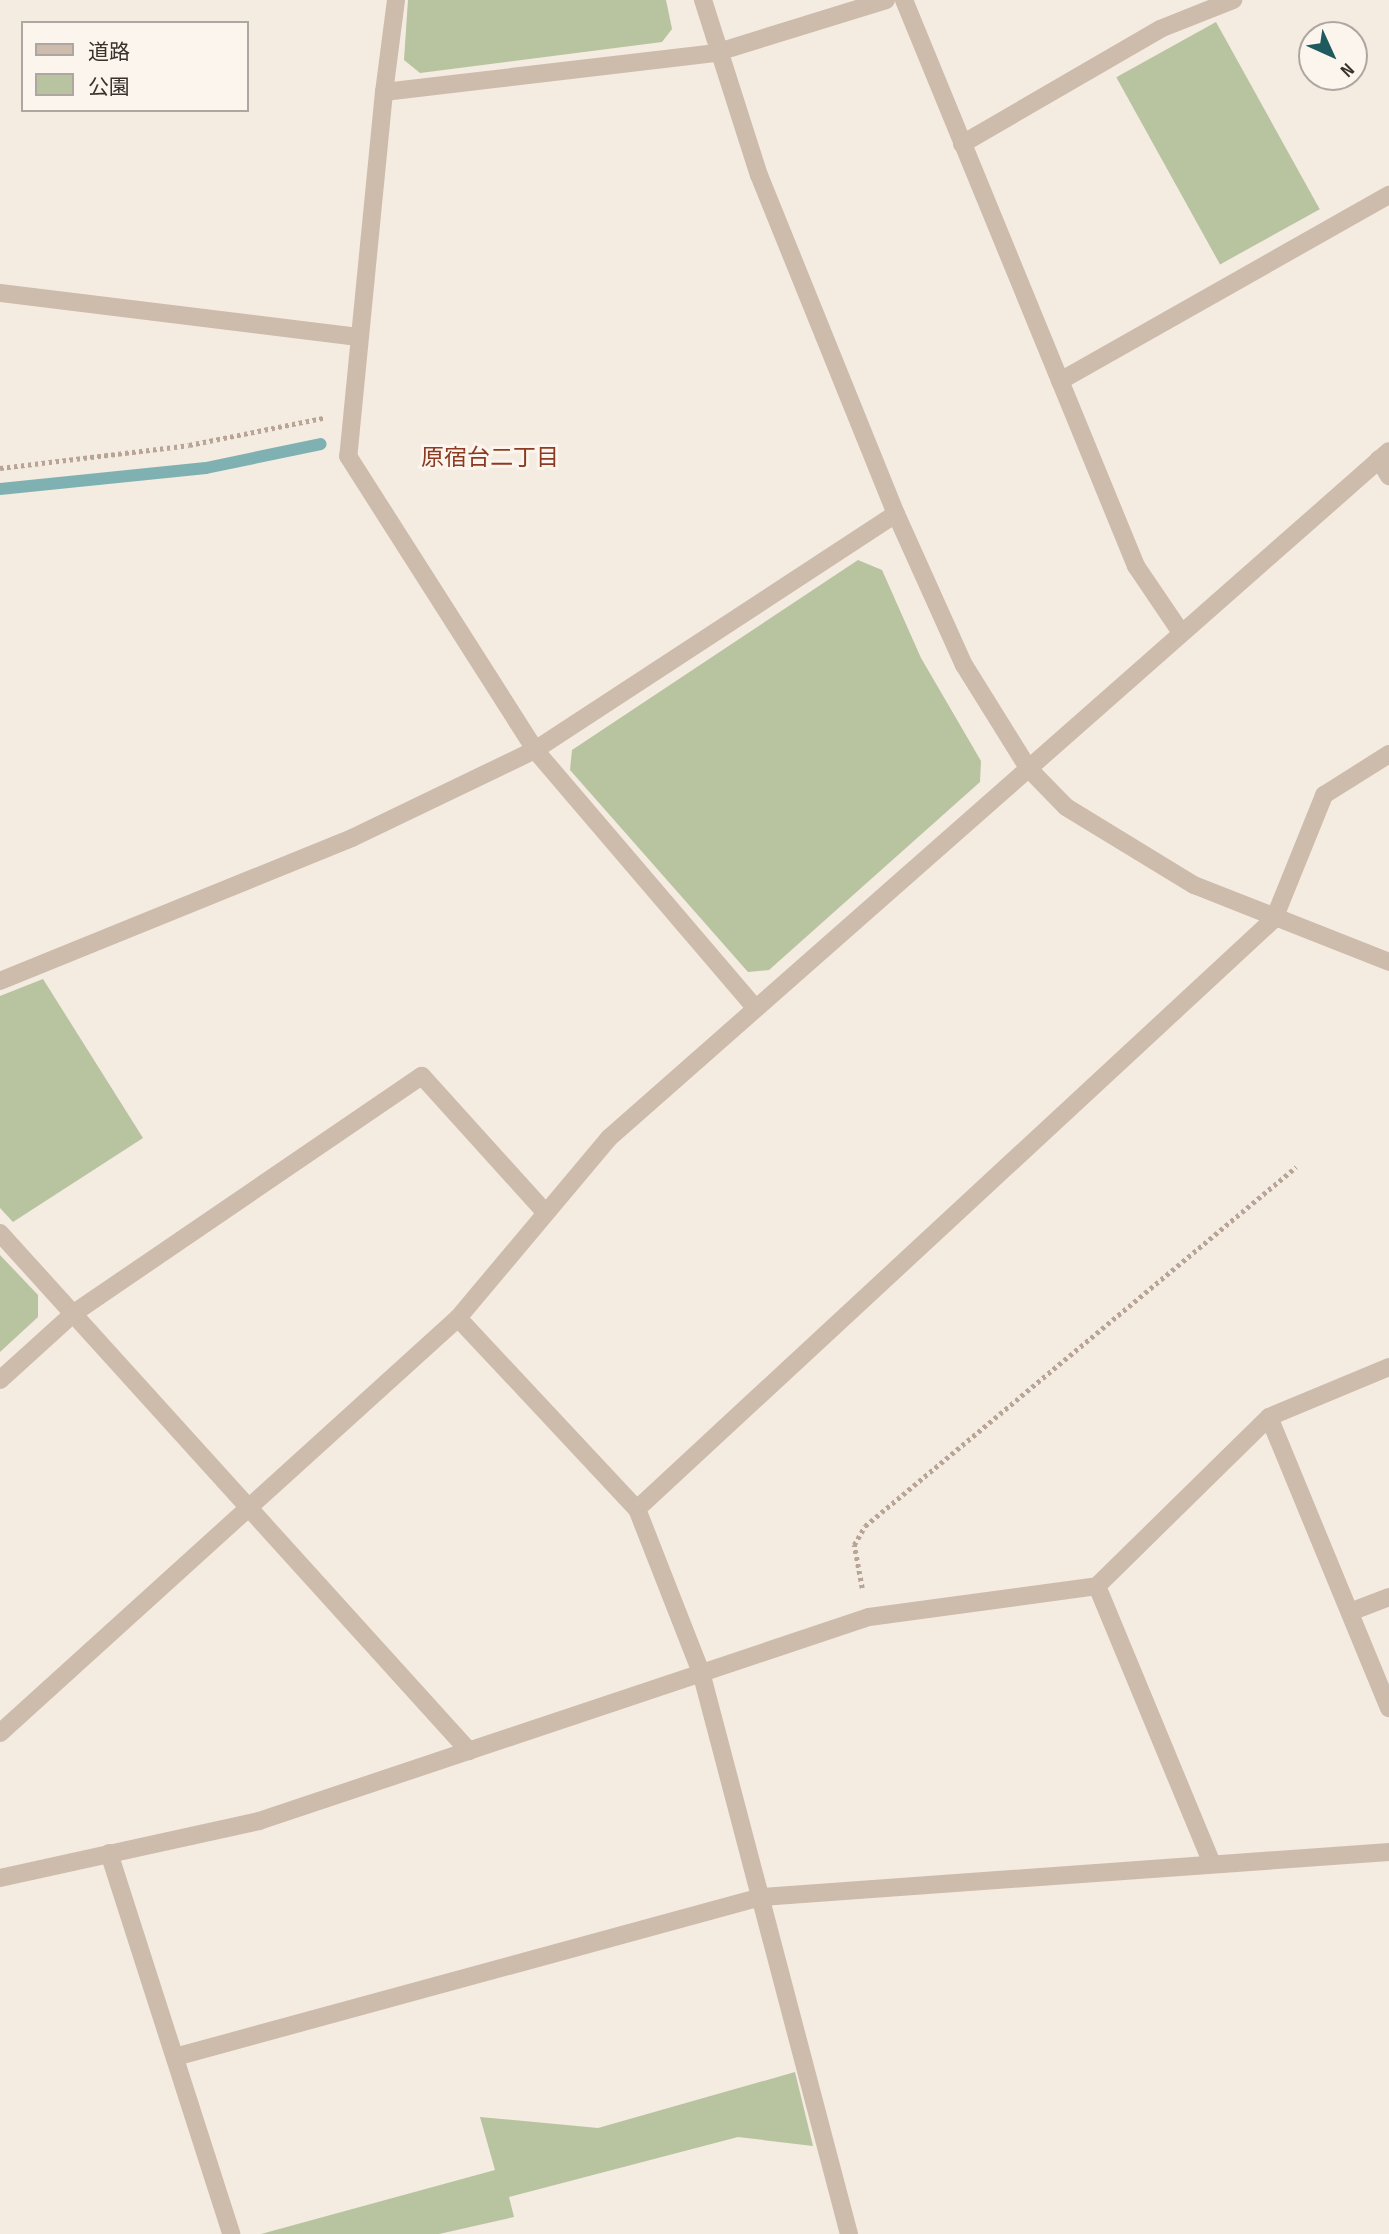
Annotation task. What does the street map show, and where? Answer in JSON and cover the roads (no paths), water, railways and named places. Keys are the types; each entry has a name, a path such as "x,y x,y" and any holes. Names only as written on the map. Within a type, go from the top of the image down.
{"street":[{"path":"396,0 358,337 348,456 535,750 755,1008"},
{"path":"703,0 715,53 897,514 964,665 1028,768 1066,807 1115,840 1194,885 1274,919 1389,962"},
{"path":"384,92 715,53 886,0"},
{"path":"904,0 1136,566 1180,631"},
{"path":"962,144 1160,29 1233,0"},
{"path":"1060,381 1389,195"},
{"path":"0,293 358,337"},
{"path":"0,1733 458,1318 544,1211 609,1138 1180,631 1384,455 1389,476"},
{"path":"0,981 352,838 535,750 897,514"},
{"path":"637,1509 1274,919 1324,795 1389,754"},
{"path":"0,1380 74,1313 422,1076 544,1211"},
{"path":"0,1233 469,1751"},
{"path":"458,1318 637,1509 701,1672 849,2234"},
{"path":"0,1878 259,1821 869,1616 1097,1586 1269,1417 1389,1367"},
{"path":"1269,1417 1389,1708"},
{"path":"1097,1586 1212,1863"},
{"path":"1350,1612 1389,1597"},
{"path":"175,2057 761,1897 1389,1852"},
{"path":"109,1853 231,2234"}],"waterway":[{"path":"0,489 206,468 321,444"}],"district":[{"name":"原宿台二丁目","path":"490,458"}]}
